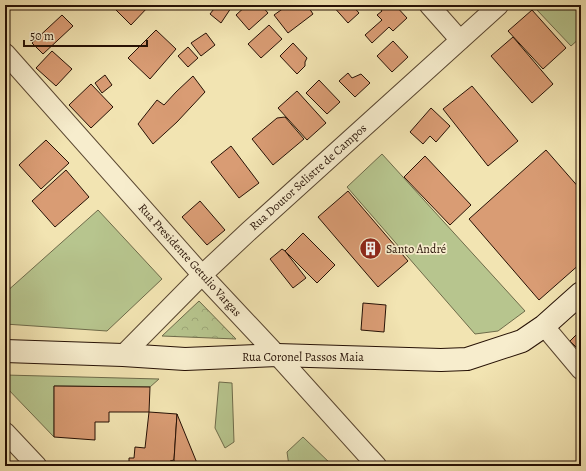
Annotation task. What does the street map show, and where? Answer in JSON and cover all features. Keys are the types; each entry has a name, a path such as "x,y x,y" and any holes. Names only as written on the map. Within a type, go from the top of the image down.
{"main road":[{"name":"Rua Coronel Passos Maia","path":"5,351 123,355 185,359 277,355 441,360 467,359 522,341 544,326 581,293"}],"street":[{"path":"429,5 460,40"},
{"name":"Rua Doutor Selistre de Campos","path":"123,355 248,231 499,5"},
{"name":"Rua Presidente Getulio Vargas","path":"5,53 202,275 277,355 377,466"},
{"path":"544,326 581,370"},
{"path":"5,432 37,466"}],"green space":[{"path":"542,5 581,5 581,37 571,46 537,10"},
{"path":"382,154 525,311 498,331 475,334 347,187"},
{"path":"98,210 162,279 107,331 5,324 5,293"},
{"path":"199,301 236,339 162,336"},
{"path":"5,375 159,379 150,387 54,386 54,437 5,386"},
{"path":"219,382 232,383 234,442 225,448 215,428"},
{"path":"303,437 333,466 289,466 287,452"}],"building":[{"path":"111,5 148,5 149,6 131,25"},
{"path":"217,5 233,5 221,23 210,14"},
{"path":"247,5 261,5 268,13 249,30 236,15"},
{"path":"288,5 307,5 313,14 288,33 274,15"},
{"path":"332,5 352,5 359,13 348,23"},
{"path":"381,5 395,5 407,18 393,31 389,27 372,43 365,35 382,20 377,15 382,11 379,7"},
{"path":"532,10 566,48 543,69 508,31"},
{"path":"62,15 73,26 43,54 32,43"},
{"path":"269,25 282,39 261,58 248,44"},
{"path":"156,30 176,49 150,79 128,58"},
{"path":"206,33 215,45 201,56 191,43"},
{"path":"513,37 553,84 532,103 491,56"},
{"path":"393,41 408,57 392,72 377,56"},
{"path":"293,43 307,58 305,66 297,74 280,56"},
{"path":"188,47 198,58 188,67 178,56"},
{"path":"52,51 72,69 56,86 36,68"},
{"path":"348,73 352,78 361,74 370,83 355,97 339,81"},
{"path":"105,75 112,85 102,93 95,83"},
{"path":"193,76 205,92 177,122 153,144 138,124 157,100 164,105"},
{"path":"319,80 340,102 327,114 306,93"},
{"path":"91,84 113,107 91,128 69,105"},
{"path":"472,86 518,141 488,166 443,109"},
{"path":"297,91 326,123 307,140 278,108"},
{"path":"431,108 450,126 436,142 430,136 423,144 410,132"},
{"path":"285,117 304,139 273,165 252,139 277,118"},
{"path":"46,140 69,163 41,189 19,165"},
{"path":"231,146 259,183 239,198 211,162"},
{"path":"546,150 581,190 581,263 539,300 469,219"},
{"path":"425,156 471,205 450,225 404,177"},
{"path":"66,170 89,197 55,227 32,201"},
{"name":"Santo André","path":"348,191 408,261 378,287 318,217"},
{"path":"200,201 225,230 207,245 182,217"},
{"path":"303,233 335,265 317,283 285,251"},
{"path":"282,249 306,278 293,288 270,259"},
{"path":"363,303 386,305 384,332 361,330"},
{"path":"581,330 581,352 570,341"},
{"path":"54,386 150,387 149,412 109,412 109,422 95,422 95,440 54,437"},
{"path":"149,412 177,414 174,460 170,461 170,463 176,464 176,466 121,466 121,464 129,465 129,458 134,458 135,447 145,448"},
{"path":"177,414 199,466 176,466 174,460"}],"place":[{"name":"Santo André","path":"371,249"}]}
